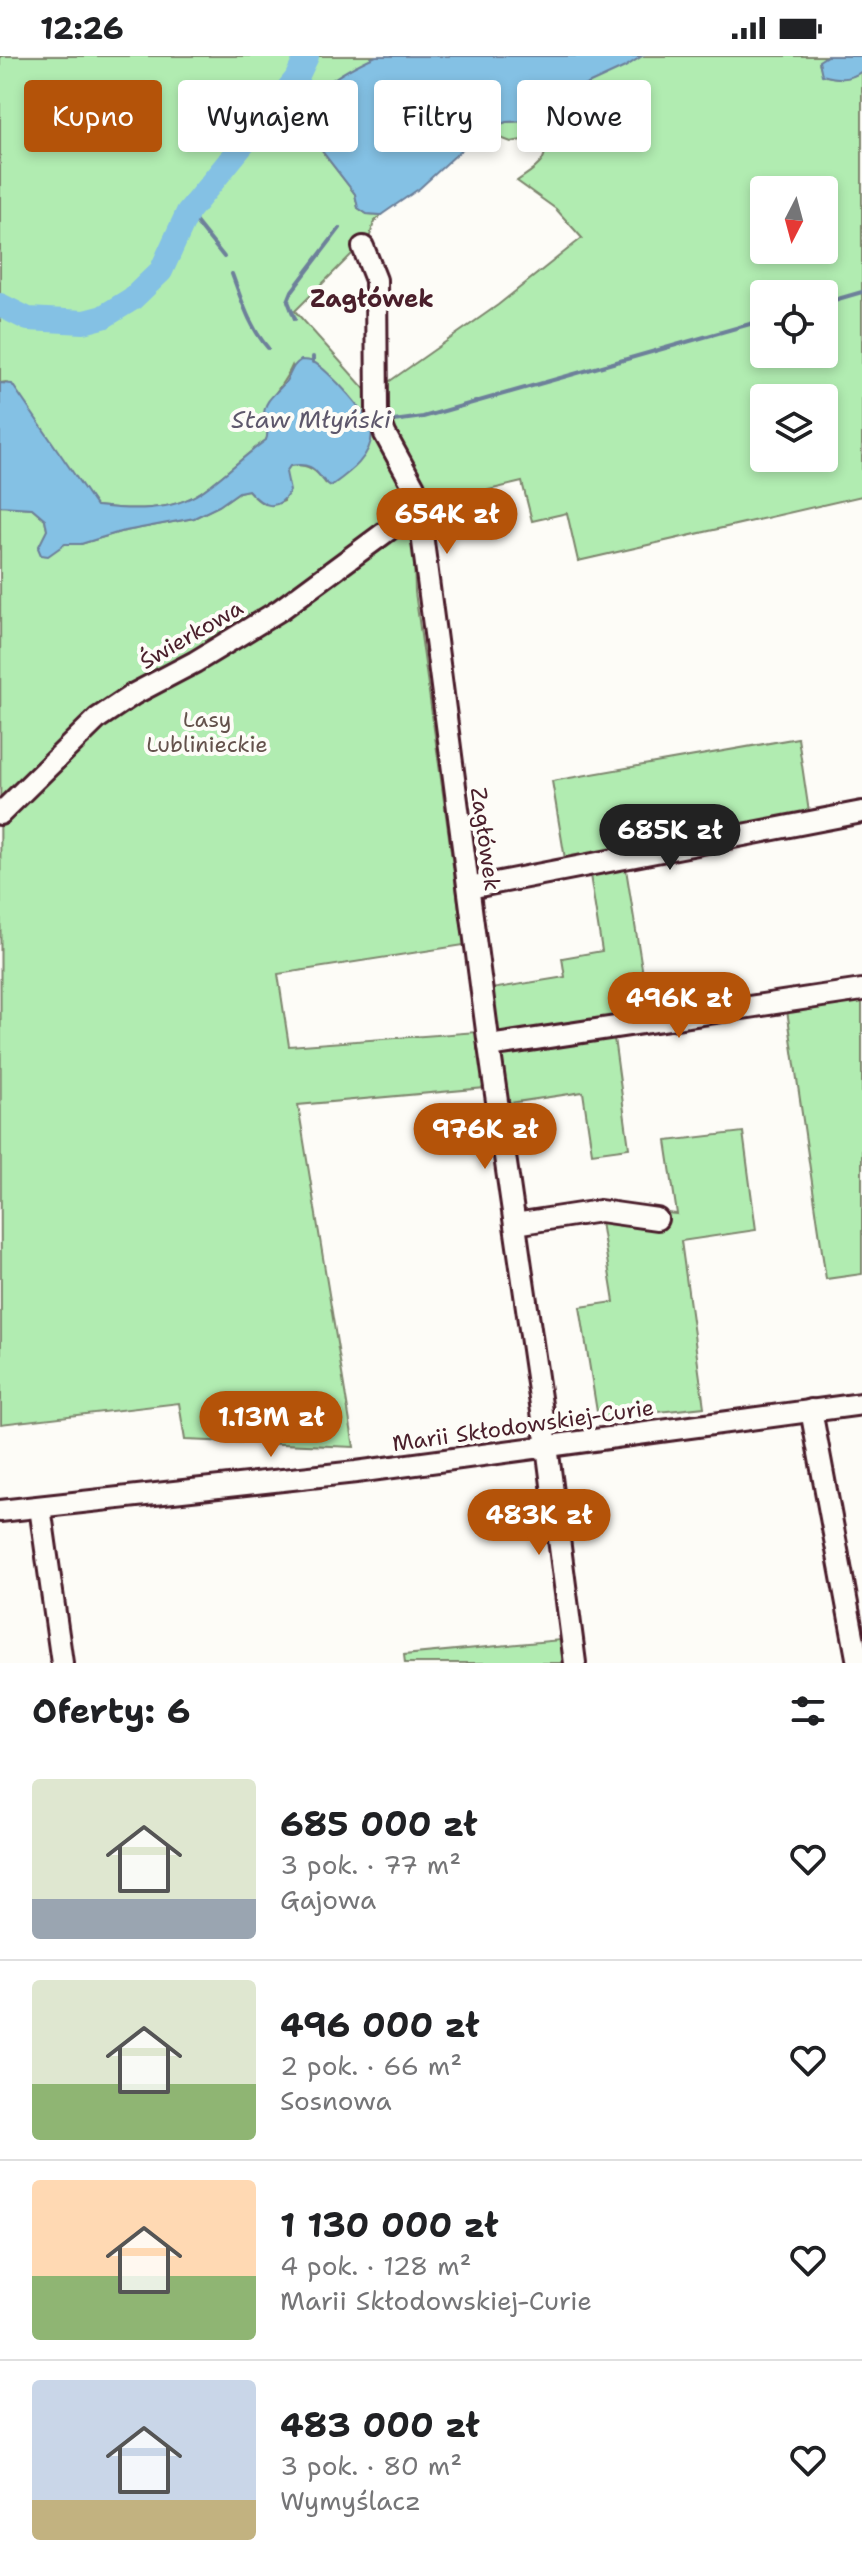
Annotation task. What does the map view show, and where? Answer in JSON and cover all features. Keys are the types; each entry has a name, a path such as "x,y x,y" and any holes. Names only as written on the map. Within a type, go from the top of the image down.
{"street":[{"name":"Zagłówek","path":"363,247 376,280 377,412 385,434 414,487 419,511 489,1046 575,1663"},
{"name":"Świerkowa","path":"0,814 98,718 134,694 261,623 410,514 419,511"},
{"path":"469,888 862,812"},
{"path":"489,1046 862,990"},
{"path":"515,1224 600,1211 657,1219"},
{"name":"Marii Skłodowskiej-Curie","path":"0,1511 356,1472 862,1404"},
{"path":"811,1410 858,1663"},
{"path":"40,1507 62,1663"}],"green space":[{"name":"Lasy Lublinieckie","path":"0,56 376,56 335,80 178,80 178,152 323,152 355,194 358,208 367,214 381,215 374,222 370,236 295,311 370,395 498,305 582,238 556,209 517,181 540,163 545,152 651,152 651,80 595,80 642,56 827,56 819,62 823,75 843,78 862,71 862,496 578,561 567,513 532,521 522,482 425,505 407,479 413,520 415,592 464,945 278,974 289,1046 477,1032 485,1088 298,1105 354,1447 185,1440 179,1403 1,1424 0,506 32,508 45,519 47,530 65,544 81,544 120,532 194,518 248,490 264,503 284,501 286,471 290,466 311,469 326,484 292,366 269,405 266,440 201,492 177,503 150,508 96,506 6,382 0,383"},
{"path":"517,121 517,141 501,138 501,124"},
{"path":"798,738 810,819 566,865 552,781"},
{"path":"626,869 650,1018 499,1040 492,1035 485,990 565,977 562,958 602,951 590,875"},
{"path":"862,999 862,1274 826,1279 787,1010"},
{"path":"614,1038 629,1148 592,1153 583,1092 503,1104 496,1062 501,1053"},
{"path":"743,1132 756,1230 681,1241 704,1407 640,1414 639,1410 627,1411 627,1415 598,1418 580,1307 614,1302 601,1222 652,1227 658,1212 677,1214 666,1141"},
{"path":"560,1640 563,1663 405,1663 404,1655"}],"water":[{"path":"376,56 642,56 597,80 517,80 517,121 501,124 501,80 374,80 374,152 459,152 420,188 381,215 367,214 358,208 355,194 323,152 358,152 358,80 333,80"},
{"path":"827,56 862,56 862,71 843,78 822,75 819,61"},
{"name":"Staw Młyński","path":"301,360 320,366 348,394 371,426 368,450 352,470 331,486 312,468 290,466 286,472 290,491 275,505 264,504 248,490 239,492 194,518 120,532 81,544 65,544 48,556 41,555 38,548 47,530 45,519 32,508 0,506 0,383 12,384 96,506 150,508 177,503 201,492 266,440 264,414 267,404"}],"waterway":[{"path":"0,305 28,319 84,322 103,317 132,299 161,271 188,212 296,79 307,56"},
{"path":"188,212 224,257"},
{"path":"295,319 288,301 292,291 340,228"},
{"path":"232,274 251,322 268,348"},
{"path":"838,299 862,292"},
{"path":"386,422 423,417 750,324"},
{"path":"313,357 313,362"}],"district":[{"name":"Zagłówek","path":"372,299"}]}
